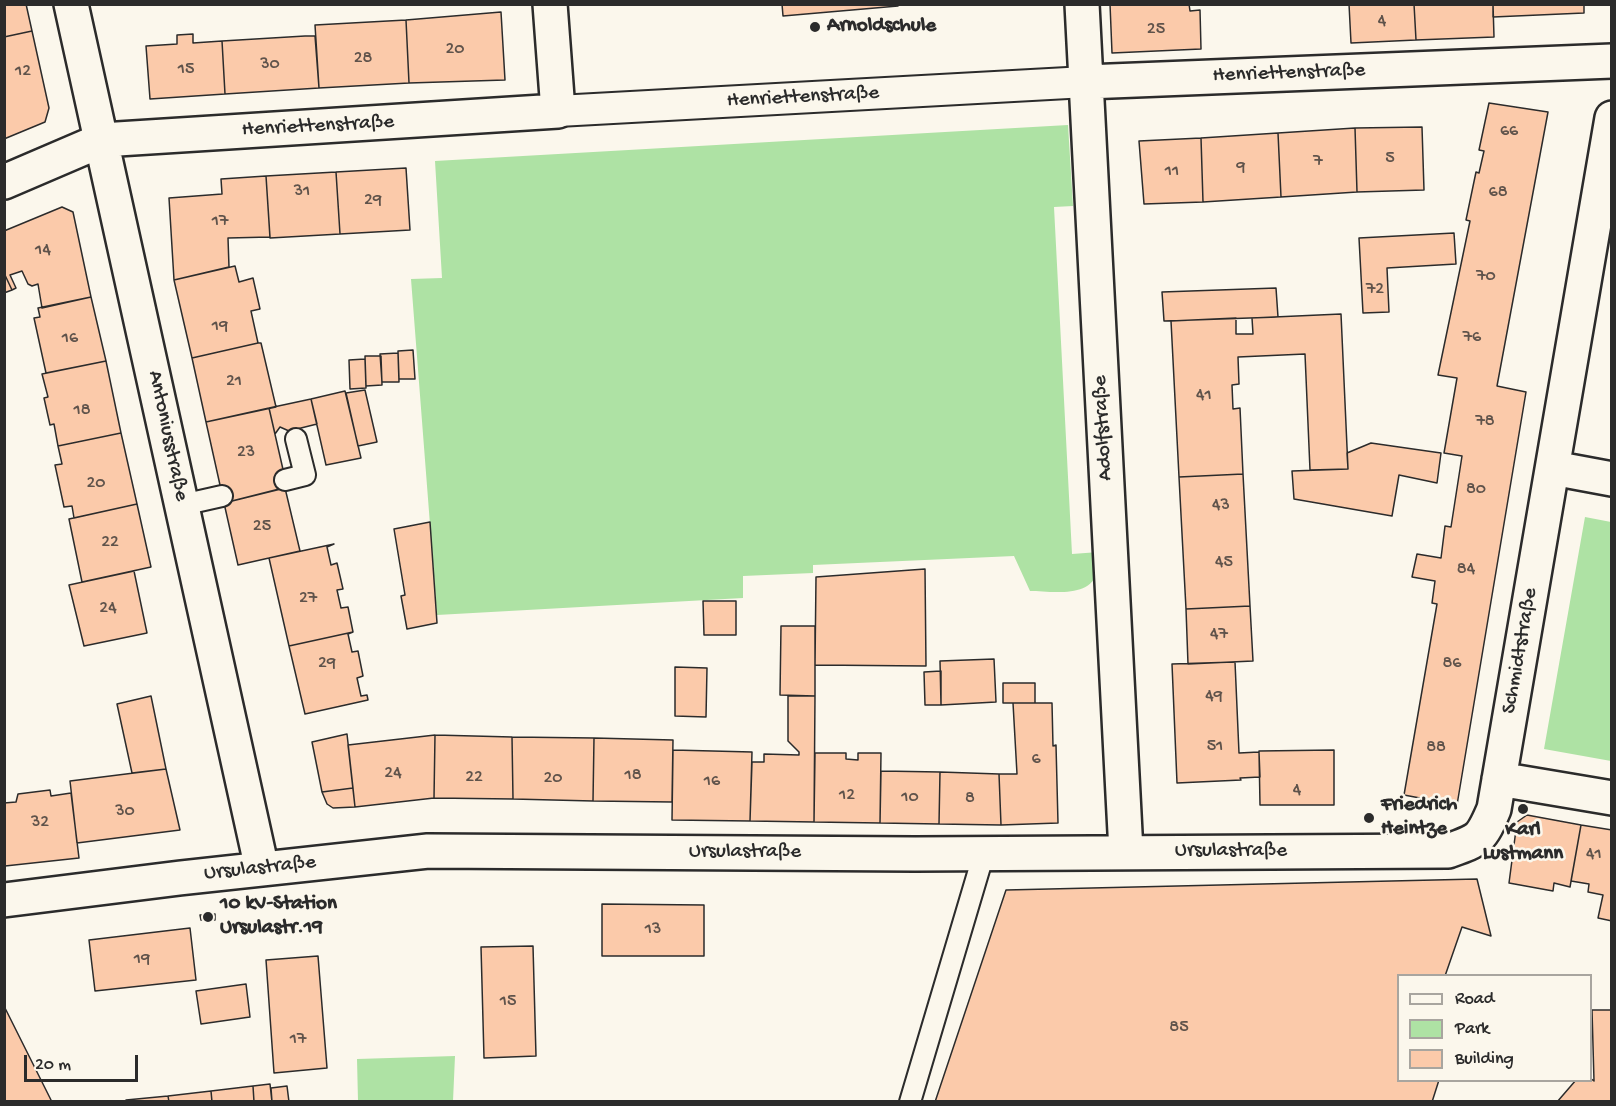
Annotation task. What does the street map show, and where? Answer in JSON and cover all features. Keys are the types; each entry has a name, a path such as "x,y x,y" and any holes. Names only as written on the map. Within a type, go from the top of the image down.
{"street":[{"name":"Antoniusstraße","path":"71,4 262,869"},
{"path":"550,4 558,111"},
{"name":"Adolfstraße","path":"1082,4 1126,852"},
{"name":"Henriettenstraße","path":"4,182 102,140 558,111 1086,82 1611,61"},
{"name":"Schmidtstraße","path":"1484,832 1494,810 1611,118"},
{"path":"1552,468 1611,479"},
{"path":"1499,779 1611,798"},
{"name":"Ursulastraße","path":"4,900 428,851 984,853 1448,851 1471,843 1484,832"}],"lane":[{"path":"285,480 305,475 296,439"},
{"path":"182,505 222,496"},
{"path":"910,1101 984,853"}],"green space":[{"path":"1068,125 1073,206 1054,207 1072,554 1099,552 1094,580 1087,586 1069,592 1030,591 1014,556 813,565 813,573 743,576 743,598 437,615 411,279 442,278 435,161"},
{"path":"1585,517 1611,522 1611,761 1544,749"},
{"path":"455,1056 453,1101 358,1101 357,1059"}],"building":[{"path":"4,4 26,4 32,31 4,37"},
{"path":"782,4 898,4 898,6 783,16"},
{"path":"1110,4 1189,4 1190,11 1200,10 1201,49 1112,53"},
{"path":"1349,4 1414,4 1416,40 1351,43"},
{"path":"1414,4 1493,4 1494,37 1416,40"},
{"path":"1493,4 1584,4 1584,13 1493,17"},
{"path":"501,12 505,80 409,83 406,20"},
{"path":"406,20 409,83 319,88 315,25"},
{"path":"32,31 49,108 45,122 4,139 4,37"},
{"path":"193,34 193,43 222,41 225,94 150,99 146,46 177,44 177,35"},
{"path":"315,36 319,88 225,94 222,41"},
{"path":"1489,103 1548,112 1497,386 1526,392 1457,805 1404,795 1437,604 1432,603 1435,581 1412,577 1417,554 1441,558 1445,526 1451,527 1462,456 1444,453 1457,378 1438,375 1470,221 1466,220 1476,172 1479,173 1484,151 1479,150"},
{"path":"1422,127 1424,190 1357,192 1355,128"},
{"path":"1355,128 1357,192 1281,197 1278,133"},
{"path":"1278,133 1281,197 1203,202 1201,138"},
{"path":"1201,138 1203,202 1144,204 1139,141"},
{"path":"406,168 410,230 340,234 336,172"},
{"path":"336,172 340,234 270,238 266,176"},
{"path":"266,176 270,237 228,238 229,267 174,280 169,198 222,194 221,179"},
{"path":"62,207 73,212 91,297 42,308 38,284 32,286 28,284 22,271 10,275 16,288 12,290 4,273 4,231"},
{"path":"1454,233 1456,264 1387,268 1389,312 1363,313 1359,238"},
{"path":"235,266 239,282 253,278 260,309 251,311 258,343 192,358 174,280"},
{"path":"4,273 12,290 4,293"},
{"path":"1276,288 1278,317 1164,321 1162,292"},
{"path":"91,297 106,361 46,373 34,318 40,317 38,308"},
{"path":"1341,314 1348,469 1310,470 1305,354 1238,357 1239,384 1232,385 1233,409 1240,408 1243,474 1179,477 1171,321 1236,318 1236,334 1253,334 1252,318"},
{"path":"261,343 276,407 206,422 192,358"},
{"path":"413,350 415,379 399,379 398,351"},
{"path":"398,353 399,382 382,382 380,354"},
{"path":"365,356 381,356 382,385 366,386"},
{"path":"365,359 366,388 350,389 349,360"},
{"path":"106,361 121,433 58,446 54,424 50,425 44,398 48,397 42,374"},
{"path":"365,390 377,442 358,446 346,393"},
{"path":"345,391 361,458 326,465 311,399"},
{"path":"311,399 317,424 289,431 280,427 275,434 269,408"},
{"path":"269,408 287,487 224,503 206,422"},
{"path":"121,433 137,504 74,518 72,506 64,507 55,465 62,464 58,446"},
{"path":"1371,443 1441,453 1437,483 1399,475 1392,516 1294,499 1292,471 1348,469 1347,453"},
{"path":"1243,474 1250,606 1186,609 1179,477"},
{"path":"285,488 300,551 238,565 224,503"},
{"path":"137,504 151,567 82,582 69,519"},
{"path":"430,522 437,623 407,629 401,596 405,595 394,529"},
{"path":"334,544 327,547 331,565 337,563 343,589 337,590 341,608 348,607 353,632 289,646 269,558"},
{"path":"925,569 926,666 815,665 816,577"},
{"path":"134,571 147,633 84,646 69,585"},
{"path":"703,601 736,601 736,635 704,635"},
{"path":"1250,606 1253,661 1188,664 1186,609"},
{"path":"781,626 815,626 815,696 780,695"},
{"path":"353,632 348,634 352,652 358,651 363,676 357,678 361,696 367,695 368,700 305,714 289,646"},
{"path":"994,659 996,702 941,705 940,661"},
{"path":"1235,662 1239,753 1259,752 1260,777 1177,783 1172,664"},
{"path":"675,667 707,668 706,717 675,716"},
{"path":"941,671 941,705 925,705 924,672"},
{"path":"1003,683 1035,683 1035,703 1003,703"},
{"path":"151,696 166,769 132,773 117,704"},
{"path":"788,696 815,696 814,822 750,821 752,762 764,762 764,754 799,755 799,752 788,741"},
{"path":"1013,703 1052,703 1053,746 1056,745 1058,823 1001,825 999,774 1017,774"},
{"path":"347,734 353,788 322,792 312,742"},
{"path":"435,735 512,737 513,799 434,798"},
{"path":"435,735 434,798 355,807 348,745"},
{"path":"512,737 594,738 593,801 513,799"},
{"path":"594,738 673,740 672,802 593,801"},
{"path":"673,750 752,752 750,821 672,820"},
{"path":"1334,750 1334,805 1260,805 1259,751"},
{"path":"815,753 846,753 846,759 858,760 858,753 881,753 880,823 814,822"},
{"path":"166,769 180,830 77,843 70,781"},
{"path":"881,771 940,772 939,824 880,823"},
{"path":"940,772 999,774 1001,825 939,824"},
{"path":"353,788 355,807 333,808 327,804 322,792"},
{"path":"50,790 51,796 71,793 79,858 5,866 4,803 16,802 18,794"},
{"path":"1527,815 1581,825 1570,887 1554,883 1553,891 1509,883 1517,822"},
{"path":"1581,825 1612,830 1612,921 1598,918 1603,895 1588,892 1589,884 1571,881"},
{"path":"1477,879 1491,936 1462,927 1446,974 1397,974 1397,1082 1438,1082 1432,1102 935,1102 1006,890"},
{"path":"602,904 704,905 704,956 602,956"},
{"name":"10 kV-Station Ursulastr.19","path":"215,914 215,920 201,920 200,915"},
{"path":"190,928 196,980 95,991 89,940"},
{"path":"533,946 536,1056 484,1058 481,947"},
{"path":"318,956 327,1068 274,1073 266,960"},
{"path":"246,984 250,1017 201,1024 196,991"},
{"path":"4,1006 52,1102 4,1102"},
{"path":"1592,1010 1612,1010 1612,1102 1557,1102 1574,1082 1594,1081"},
{"path":"270,1084 272,1102 254,1102 253,1086"},
{"path":"253,1086 254,1102 212,1102 211,1091"},
{"path":"287,1086 289,1102 272,1102 271,1088"},
{"path":"211,1091 212,1102 169,1102 168,1096"},
{"path":"168,1096 169,1102 126,1102 126,1100"}],"place":[{"name":"Arnoldschule","path":"815,27"},
{"name":"Karl Lustmann","path":"1523,809"},
{"name":"Friedrich Heintze","path":"1369,818"},
{"name":"10 kV-Station Ursulastr.19","path":"208,917"}]}
